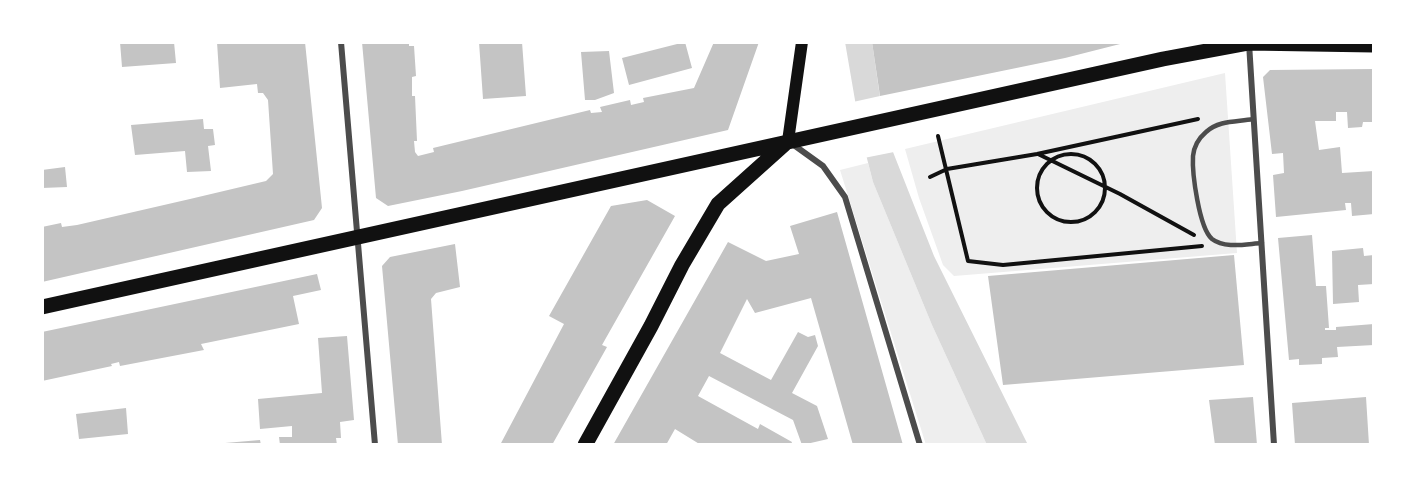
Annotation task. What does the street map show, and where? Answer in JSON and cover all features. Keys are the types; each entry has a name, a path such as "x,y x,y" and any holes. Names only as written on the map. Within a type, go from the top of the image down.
{"main road":[{"path":"585,445 682,265 718,204 788,141 802,42"},
{"path":"42,307 182,274 1249,42 1374,45"}],"street":[{"path":"340,42 375,445"},
{"path":"1249,42 1274,445"},
{"path":"788,141 823,166 845,197 920,445"}],"lane":[{"path":"1253,119 1228,121 1216,125 1197,142 1193,155 1203,227 1212,238 1221,244 1262,243"}],"path":[{"path":"930,177 947,169 1037,154 1205,118"},
{"path":"938,136 968,261 1003,265 1203,246 1212,238"},
{"path":"1037,154 1105,187 1192,235 1212,238"},
{"path":"1071,154 1091,160 1099,168 1105,187 1104,199 1099,208 1091,216 1081,221 1060,221 1043,209 1036,188 1038,177 1050,160 1071,154"}],"shaded area":[{"path":"845,42 872,42 884,125 893,152 934,256 1028,445 987,445 932,325 873,182 861,135"},
{"path":"1225,73 1237,253 954,276 943,265 919,198 905,149"},
{"path":"868,163 873,182 932,325 987,445 926,445 840,170"}],"pier":[{"path":"880,96 894,152 864,158 853,102"}],"building":[{"path":"120,42 174,42 176,63 122,67"},
{"path":"217,42 305,42 322,208 314,220 42,282 42,227 61,223 62,227 77,225 266,181 273,174 268,100 263,93 258,93 257,84 220,88"},
{"path":"362,42 409,42 409,46 414,46 416,76 412,77 412,96 415,96 417,141 414,141 415,152 418,156 434,152 433,148 590,110 591,113 602,112 600,107 630,100 631,105 644,102 643,98 694,88 714,42 759,42 728,130 388,206 376,198"},
{"path":"479,42 522,42 526,96 483,99"},
{"path":"685,42 692,68 629,85 622,58"},
{"path":"872,42 1124,43 1065,58 880,96"},
{"path":"609,51 614,93 595,100 585,100 581,52"},
{"path":"1374,69 1374,122 1363,122 1362,127 1348,128 1347,112 1336,112 1336,121 1315,121 1319,150 1340,147 1342,173 1374,171 1374,214 1352,216 1351,203 1345,203 1346,210 1276,217 1273,175 1284,173 1283,153 1272,154 1263,77 1270,70"},
{"path":"203,119 204,129 213,129 215,145 208,146 211,171 187,172 185,151 135,155 131,125"},
{"path":"65,167 67,187 42,188 42,170"},
{"path":"647,200 675,216 602,345 607,347 552,445 500,445 564,324 549,316 611,206"},
{"path":"837,212 903,445 853,445 811,298 755,313 747,299 720,353 771,380 798,332 808,337 815,335 818,346 792,393 817,406 828,439 802,445 793,420 709,376 698,396 758,429 760,424 792,442 791,445 701,445 675,429 666,445 613,445 728,242 766,261 799,254 790,226"},
{"path":"1312,235 1316,286 1326,286 1329,328 1325,330 1374,324 1374,345 1337,347 1338,357 1322,358 1322,364 1299,365 1299,359 1289,360 1278,238"},
{"path":"455,244 460,287 436,293 431,299 442,445 398,445 382,266 390,257"},
{"path":"1363,248 1364,256 1374,255 1374,284 1358,285 1359,302 1333,304 1332,251"},
{"path":"1234,255 1244,365 1003,385 988,276"},
{"path":"317,274 321,290 293,296 299,324 201,344 204,350 120,366 119,362 111,364 112,366 42,381 42,332"},
{"path":"347,336 354,420 340,422 341,438 336,438 337,445 280,445 279,437 292,437 292,426 260,429 258,399 322,393 318,338"},
{"path":"1253,397 1257,445 1215,445 1209,400"},
{"path":"1366,397 1369,445 1295,445 1292,403"},
{"path":"126,408 128,434 79,439 76,414"},
{"path":"260,440 261,445 225,445 225,443"}]}
